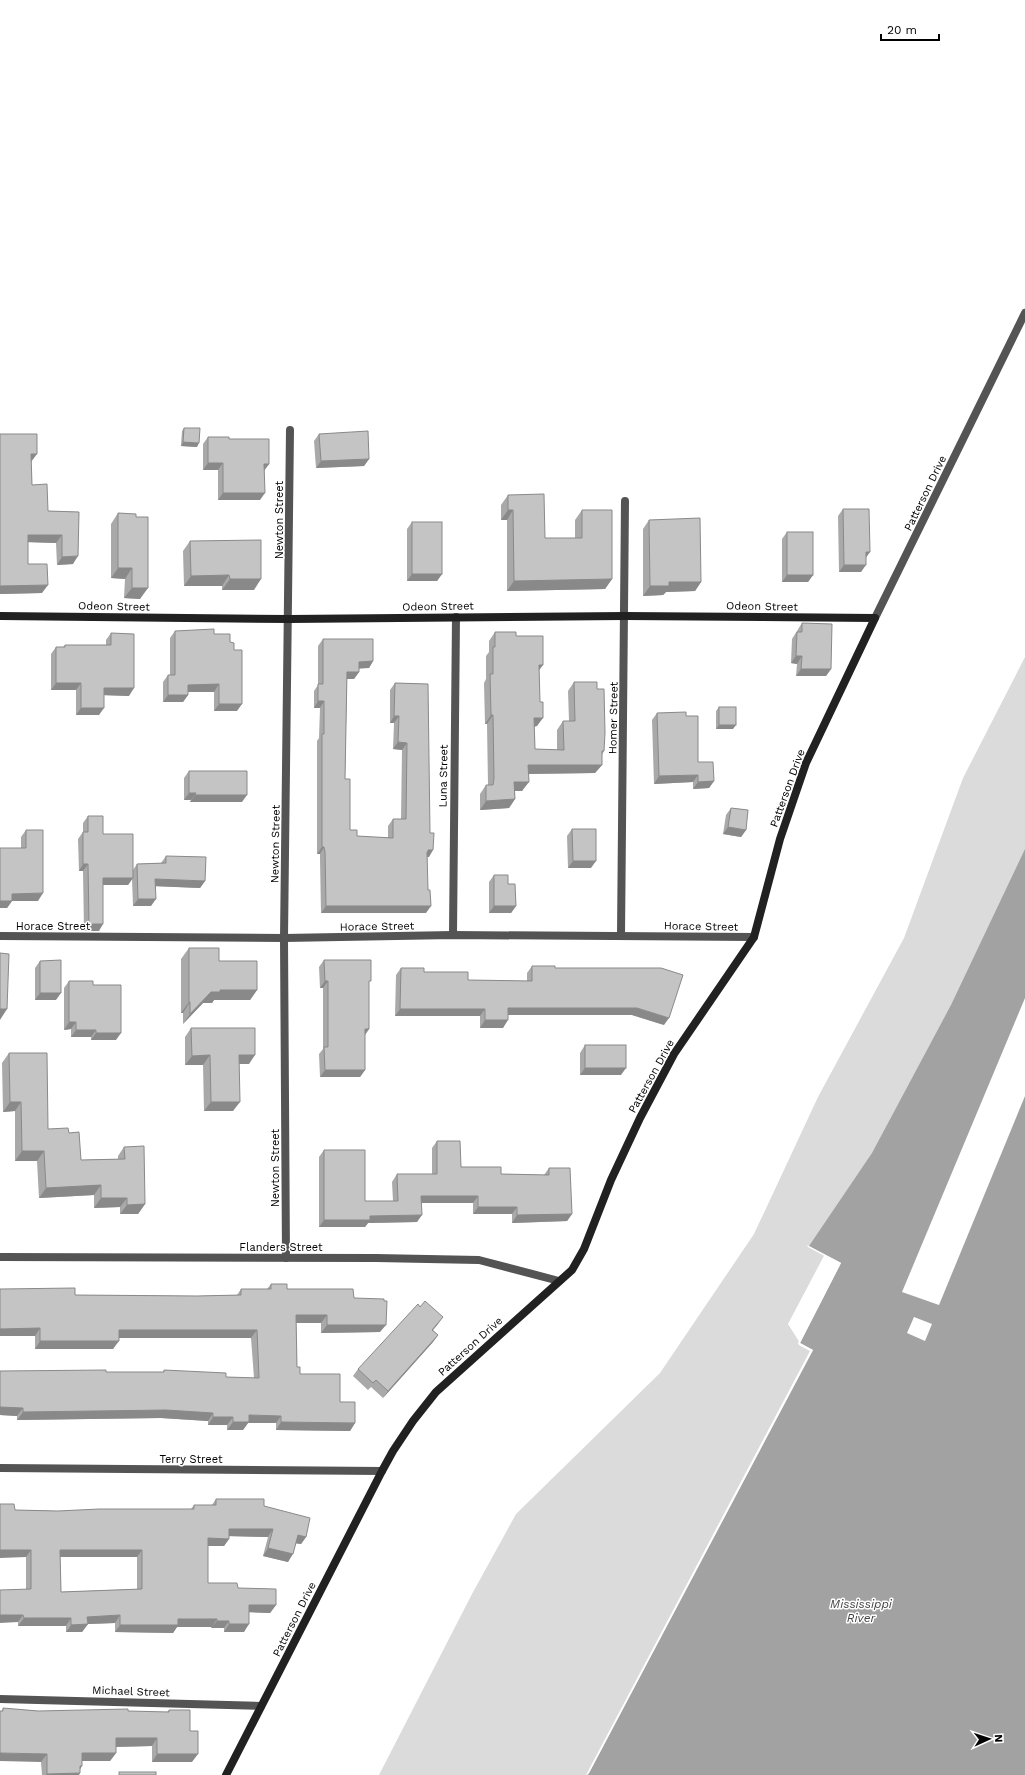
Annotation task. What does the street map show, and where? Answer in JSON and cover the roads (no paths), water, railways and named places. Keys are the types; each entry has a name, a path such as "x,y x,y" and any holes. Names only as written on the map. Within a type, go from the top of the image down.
{"street":[{"name":"Patterson Drive","path":"226,1775 382,1471 413,1421 436,1392 572,1270 584,1249 611,1180 640,1118 674,1054 754,937 780,839 806,763 875,618 1025,313"},
{"name":"Newton Street","path":"286,1258 284,938 289,619 290,430"},
{"name":"Homer Street","path":"621,936 625,616 624,501"},
{"name":"Odeon Street","path":"0,616 289,619 625,616 875,618"},
{"name":"Luna Street","path":"453,935 456,617"},
{"name":"Horace Street","path":"0,936 284,938 453,935 754,937"},
{"name":"Flanders Street","path":"0,1257 479,1260 559,1281"},
{"name":"Terry Street","path":"0,1468 382,1471"},
{"name":"Michael Street","path":"0,1699 262,1706"}],"water":[{"name":"Mississippi River","path":"1025,849 1025,1775 588,1775 813,1350 800,1343 841,1263 809,1246 872,1153 951,1005"}]}
